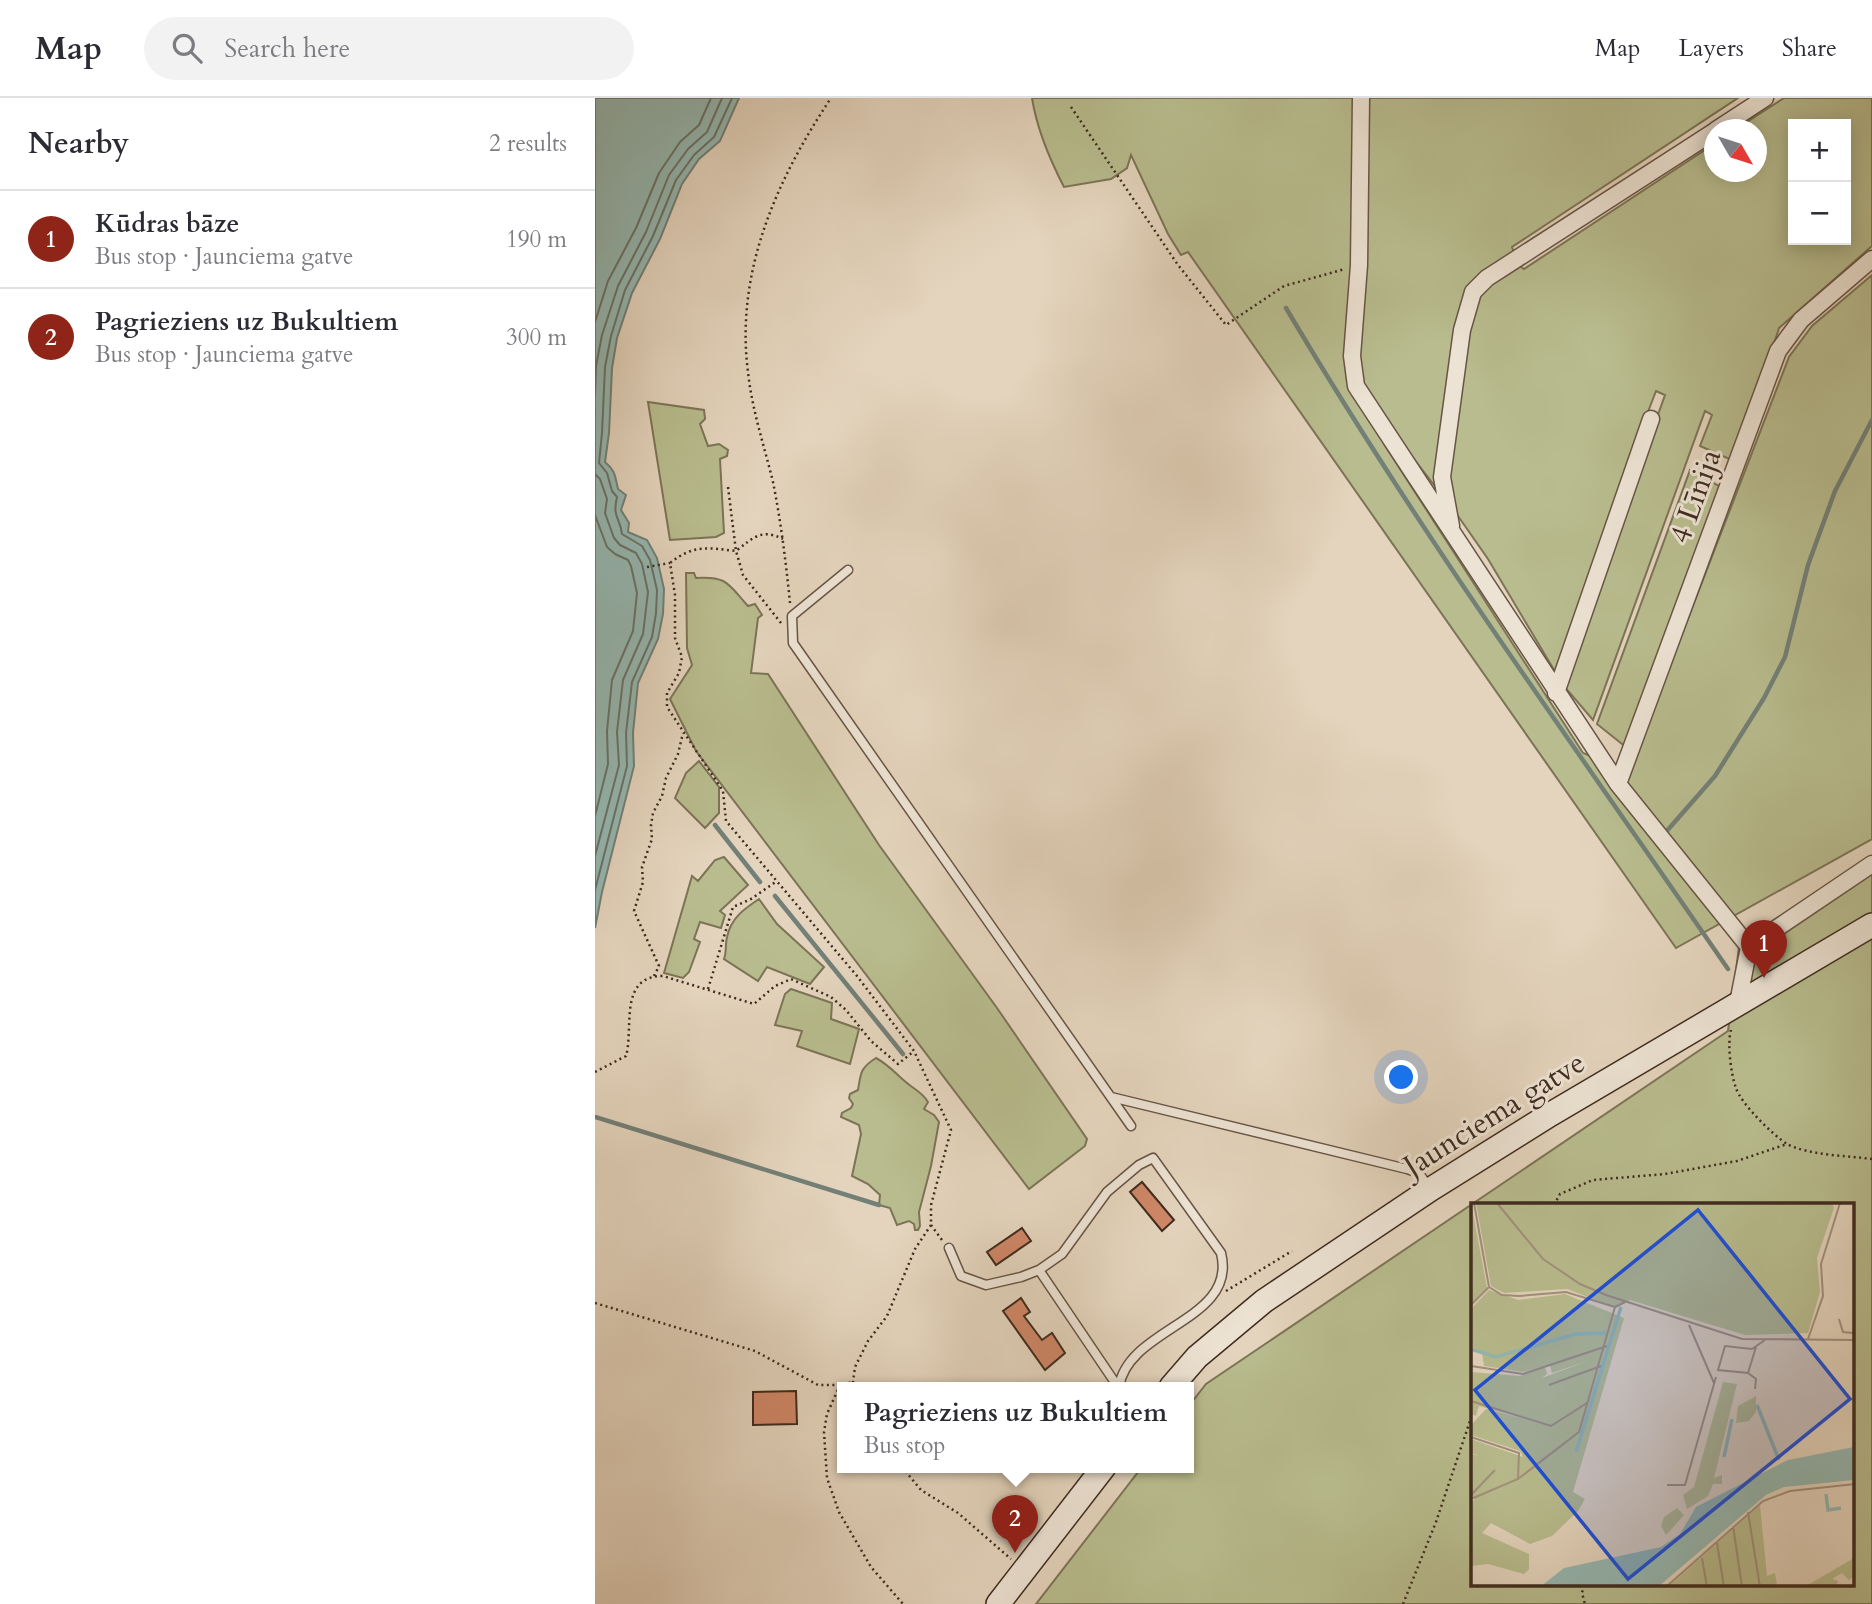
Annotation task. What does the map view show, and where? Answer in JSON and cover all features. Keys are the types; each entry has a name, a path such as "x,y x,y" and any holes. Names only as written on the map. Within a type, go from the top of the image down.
{"main road":[{"name":"Jaunciema gatve","path":"1175,1382 1197,1357 1264,1301 1431,1189 1551,1114 1872,925"},
{"path":"998,1604 1099,1473"}],"street":[{"path":"1361,98 1359,265 1352,356 1356,386 1618,784 1749,947"},
{"path":"1732,119 1765,98"},
{"path":"1452,531 1442,477 1462,330 1473,292 1487,278 1704,137"},
{"name":"4 Līnija","path":"1618,784 1779,351 1801,320 1872,259"},
{"path":"1556,693 1651,419"},
{"path":"1738,1003 1749,947 1872,864"}],"lane":[{"path":"848,570 792,615 793,643 1131,1126"},
{"path":"1111,1097 1407,1169 1419,1173 1431,1189"},
{"path":"949,1248 961,1276 986,1286 1021,1278 1039,1270 1062,1254 1107,1192 1139,1165 1153,1158 1221,1253 1224,1266 1218,1286 1205,1305 1135,1353 1125,1365 1120,1382"},
{"path":"1407,1169 1410,1158"},
{"path":"1039,1270 1115,1382"}],"path":[{"path":"792,615 783,539 748,372 745,324 749,288 763,227 783,177 810,128 831,98"},
{"path":"1071,107 1178,265 1226,325 1284,286 1359,265"},
{"path":"728,487 736,551 743,575 775,615"},
{"path":"647,567 670,563 677,557 703,547 736,551 757,535 772,533 783,539"},
{"path":"670,563 675,595 675,638 682,657 679,673 667,693 667,707 723,791 726,821 857,975 914,1051 951,1130 931,1205 930,1225 915,1249 887,1316 867,1340 855,1367 853,1382"},
{"path":"654,976 659,967 657,957 634,911 643,882 642,867 652,839 653,813 662,796 666,778 678,754 684,733"},
{"path":"708,989 733,907 751,899 777,881"},
{"path":"595,1072 626,1056 630,1010 636,990 646,978 654,976 663,976 754,1004 775,986 791,979 831,997 846,1010 871,1041 898,1064 914,1051"},
{"path":"1738,1003 1728,1039 1736,1090 1756,1116 1787,1144 1872,1159"},
{"path":"1555,1203 1560,1194 1593,1180 1665,1174 1737,1161 1787,1144"},
{"path":"930,1225 949,1248"},
{"path":"1205,1305 1292,1251"},
{"path":"595,1303 755,1351 818,1385 837,1385"},
{"path":"837,1392 827,1414 824,1432 827,1478 839,1512 871,1567 903,1604"},
{"path":"1403,1604 1436,1522 1471,1418"},
{"path":"907,1473 921,1490 978,1529 1024,1570"},
{"path":"1584,1586 1582,1593 1585,1604"}],"green space":[{"path":"1032,98 1738,98 1512,247 1517,264 1524,269 1704,151 1704,182 1767,182 1767,119 1751,119 1784,98 1872,98 1872,246 1779,328 1736,462 1700,446 1712,415 1705,411 1593,720 1563,685 1488,559 1458,516 1369,401 1384,444 1583,753 1619,767 1627,748 1597,724 1690,470 1726,490 1655,704 1789,357 1812,326 1872,275 1872,839 1676,948 1188,252 1181,255 1168,234 1131,155 1127,168 1111,179 1064,187 1044,144","holes":["1656,391 1665,395 1616,532 1641,430"]},
{"path":"648,402 704,410 705,419 700,424 708,446 719,444 728,450 727,456 720,459 724,533 716,537 670,540"},
{"path":"686,573 694,573 696,578 721,580 748,606 755,604 762,615 758,618 751,673 768,674 879,845 997,1008 1087,1139 1085,1146 1029,1189 696,751 670,699 692,665 687,648"},
{"path":"699,761 719,787 719,813 705,828 675,798 686,773"},
{"path":"724,857 748,885 720,911 725,915 721,928 700,922 694,939 700,942 689,972 683,978 664,973 692,876 698,881 715,860"},
{"path":"1872,871 1872,1604 1036,1604 1137,1473 1194,1473 1194,1399 1206,1384 1471,1205 1471,1586 1855,1586 1855,1203 1474,1203 1728,1031 1739,947"},
{"path":"759,899 777,924 824,967 810,984 767,967 758,981 724,959 726,940 732,924 743,910"},
{"path":"791,989 832,1003 831,1019 859,1029 850,1064 797,1046 802,1031 775,1025 785,994"},
{"path":"876,1058 923,1096 928,1102 924,1109 939,1122 919,1212 918,1230 915,1230 914,1224 909,1221 897,1225 890,1208 879,1205 880,1195 868,1184 852,1176 861,1134 859,1125 841,1117 853,1104 849,1098 850,1094 858,1090 864,1068"}],"water":[{"path":"595,98 739,98 720,141 699,159 682,184 660,239 632,293 617,338 605,462 613,471 618,489 626,495 621,510 629,523 628,532 647,540 657,558 664,589 658,639 638,683 633,733 634,766 595,928"}],"building":[{"path":"1142,1182 1174,1220 1162,1231 1130,1192"},
{"path":"1022,1228 1031,1241 996,1265 987,1252"},
{"path":"1021,1298 1030,1312 1024,1316 1042,1340 1052,1333 1065,1353 1045,1370 1003,1311"},
{"path":"796,1391 797,1424 753,1425 753,1392"}],"waterway":[{"path":"1286,308 1446,560 1728,969"},
{"path":"1667,835 1665,833 1715,776 1764,698 1785,657 1808,565 1835,491 1872,420"},
{"path":"715,825 760,882"},
{"path":"775,896 903,1054"},
{"path":"595,1117 879,1205"}],"place":[{"name":"Kūdras bāze","path":"1764,978"},
{"name":"Pagrieziens uz Bukultiem","path":"1015,1553"}]}
